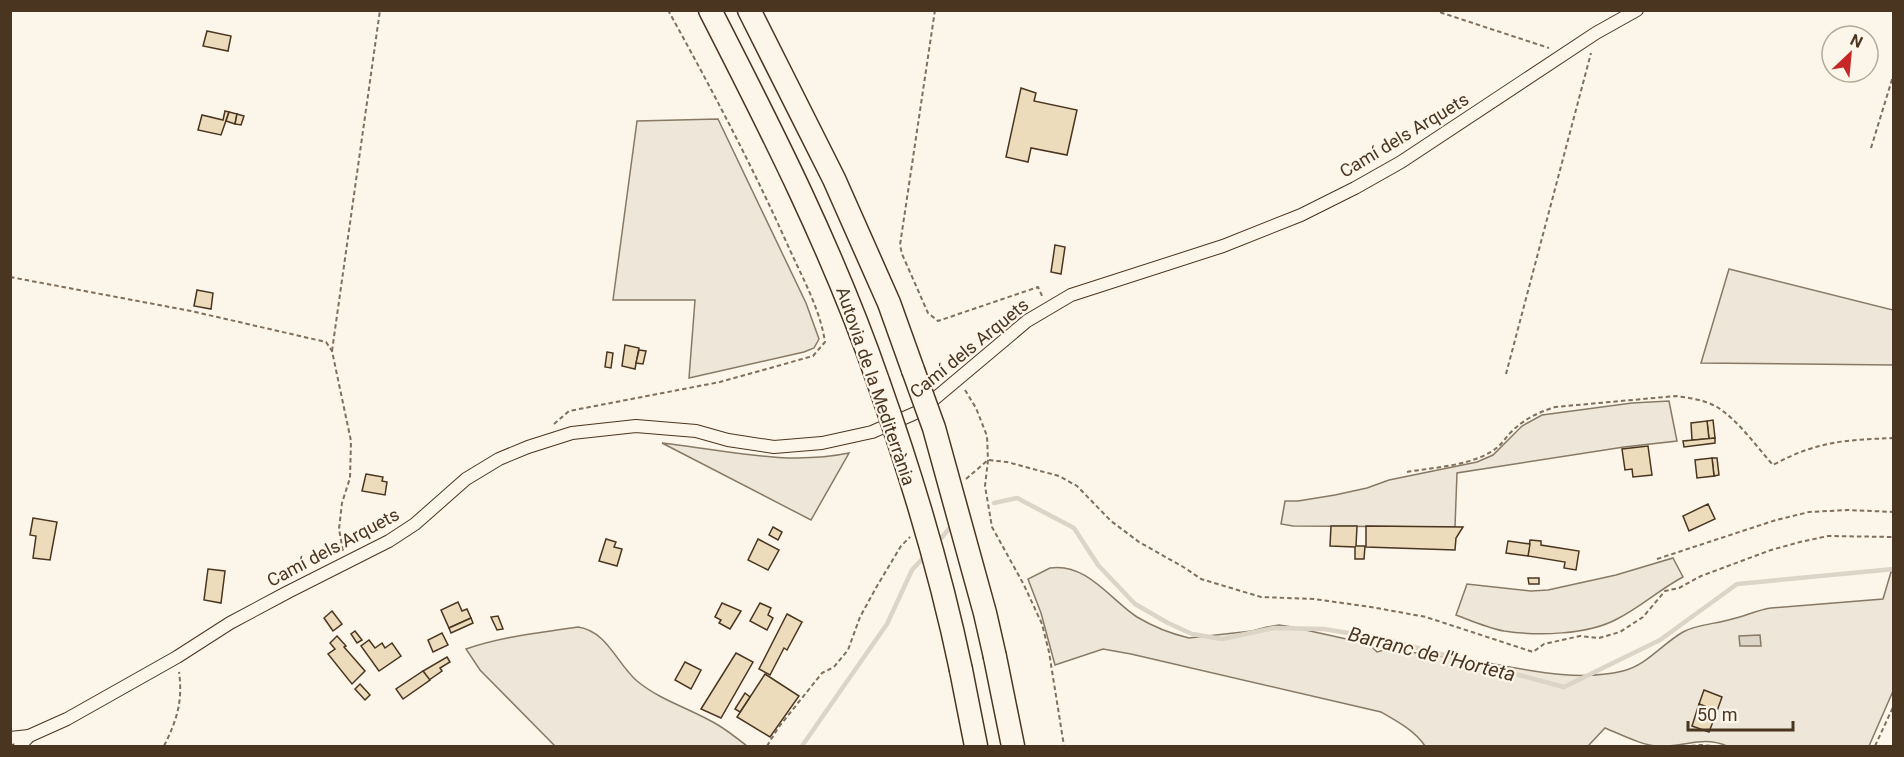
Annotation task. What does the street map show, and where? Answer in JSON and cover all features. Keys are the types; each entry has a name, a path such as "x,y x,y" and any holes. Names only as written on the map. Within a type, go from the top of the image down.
{"highway":[{"name":"Autovia de la Mediterrània","path":"710,10 788,164 860,329 904,456 952,628 976,747"},
{"name":"Autovia de la Mediterrània","path":"749,10 834,179 889,303 937,440 985,613 1013,747"}],"street":[{"name":"Camí dels Arquets","path":"10,738 29,735 67,719 177,657 230,623 389,541 415,524 466,479 499,459 528,447 572,433 636,426 696,431 728,440 774,447 822,443 872,432 920,411 1027,321 1071,295 1223,246 1301,215 1401,162 1596,33 1637,10"},
{"path":"20,747 29,735"}],"path":[{"path":"348,561 342,549 339,529 342,503 350,478 351,441 332,351 380,10"},
{"path":"553,425 569,411 720,382 813,356 825,342 822,321 772,210 717,99 668,10"},
{"path":"935,10 900,245 902,254 928,313 938,321 1038,287 1047,309"},
{"path":"1434,10 1566,54"},
{"path":"1506,374 1596,33"},
{"path":"1872,148 1893,73"},
{"path":"10,277 202,313 326,342 332,351"},
{"path":"959,380 976,408 987,436 988,460 985,486 992,527 1024,585 1042,624 1049,652 1064,747"},
{"path":"1407,472 1463,462 1484,455 1498,447 1523,421 1536,413 1555,407 1676,396 1695,399 1715,406 1730,417 1773,465 1815,446 1845,440 1893,438"},
{"path":"964,480 988,460 1007,462 1059,476 1077,486 1111,521 1138,542 1201,579 1261,597 1314,599 1426,617 1533,652 1544,644 1580,636 1599,638 1620,632 1643,617 1665,591 1679,588 1701,576 1771,550 1828,536 1893,537"},
{"path":"1657,559 1776,520 1809,512 1848,510 1893,512"},
{"path":"767,747 778,728 822,673 834,667 848,650 860,617 901,546 909,538"},
{"path":"165,747 176,724 181,694 177,657"},
{"path":"1875,747 1893,705"},
{"path":"1690,747 1701,745 1714,747"}],"shaded area":[{"path":"718,119 806,303 819,339 814,348 804,352 689,378 695,300 613,300 637,121"},
{"path":"1729,269 1893,310 1893,365 1701,363"},
{"path":"1669,401 1677,441 1457,473 1455,527 1281,524 1285,501 1335,495 1367,488 1389,480 1477,462 1493,455 1522,426 1542,415 1632,403"},
{"path":"662,443 779,457 825,457 849,453 811,520"},
{"path":"1673,558 1683,577 1626,614 1592,628 1547,634 1517,633 1492,628 1456,615 1467,584 1531,591 1548,590 1616,575"},
{"path":"1050,568 1063,568 1086,576 1137,617 1149,624 1189,638 1252,631 1279,625 1360,642 1371,646 1377,652 1388,649 1570,675 1606,674 1632,668 1675,637 1694,627 1726,621 1761,610 1883,599 1891,572 1893,572 1893,691 1869,746 1727,746 1701,742 1658,746 1639,742 1605,728 1588,746 1425,746 1411,731 1381,712 1131,654 1103,649 1055,665 1041,613 1028,579"},
{"path":"578,627 588,630 604,641 630,674 646,688 718,725 747,746 555,746 480,670 466,649 507,638"},
{"path":"1760,635 1761,646 1740,646 1739,636"}],"building":[{"path":"207,31 231,36 228,51 203,46"},
{"path":"1021,88 1036,93 1034,101 1077,110 1067,155 1031,148 1028,162 1006,157"},
{"path":"225,111 229,112 221,135 198,130 202,115 223,120"},
{"path":"229,112 237,114 235,124 226,121"},
{"path":"237,114 244,116 241,125 235,124"},
{"path":"1055,245 1065,247 1061,274 1051,272"},
{"path":"197,290 213,293 211,309 194,306"},
{"path":"625,345 639,348 635,369 622,366"},
{"path":"639,350 646,351 643,364 636,363"},
{"path":"607,352 613,353 611,368 605,367"},
{"path":"1713,420 1715,438 1709,439 1707,421"},
{"path":"1707,421 1709,439 1692,440 1691,423"},
{"path":"1715,438 1715,443 1684,447 1683,441"},
{"path":"1648,446 1652,475 1633,477 1632,469 1625,470 1622,449"},
{"path":"1712,458 1717,458 1719,475 1714,476"},
{"path":"1712,458 1714,476 1697,478 1695,460"},
{"path":"366,474 383,477 382,481 387,482 385,495 362,491"},
{"path":"1708,504 1715,519 1689,531 1683,516"},
{"path":"33,518 57,522 50,560 33,558 36,536 30,535"},
{"path":"1331,526 1357,526 1356,546 1365,546 1364,559 1355,559 1355,547 1330,546"},
{"path":"1366,526 1463,527 1456,538 1455,550 1366,547"},
{"path":"773,527 782,532 778,540 769,535"},
{"path":"606,539 616,542 614,547 622,549 617,566 599,561"},
{"path":"758,539 779,550 768,570 748,560"},
{"path":"1530,540 1541,541 1541,545 1579,551 1576,570 1564,568 1565,562 1528,556"},
{"path":"1508,541 1530,544 1528,556 1506,553"},
{"path":"208,569 225,571 221,603 204,600"},
{"path":"1528,578 1539,578 1539,584 1529,584"},
{"path":"458,602 462,611 467,609 471,618 449,628 441,610"},
{"path":"722,603 741,611 730,629 719,623 721,620 715,617"},
{"path":"760,603 771,608 768,615 773,618 767,630 750,621"},
{"path":"332,611 342,624 333,631 324,618"},
{"path":"787,614 802,622 787,650 784,648 770,675 759,669"},
{"path":"498,616 503,629 497,630 491,617"},
{"path":"471,618 473,623 451,633 449,628"},
{"path":"355,631 362,640 357,643 351,634"},
{"path":"442,633 448,645 433,652 428,640"},
{"path":"337,636 365,671 352,684 328,654 335,649 330,643"},
{"path":"369,640 375,648 382,643 385,648 392,643 401,656 379,671 361,646"},
{"path":"736,653 753,662 721,718 701,709"},
{"path":"447,657 450,662 440,668 442,671 429,680 423,671"},
{"path":"685,662 701,670 691,689 675,680"},
{"path":"423,671 430,680 403,699 396,689"},
{"path":"765,674 799,696 770,737 737,717"},
{"path":"360,684 370,695 365,700 355,689"},
{"path":"1704,690 1722,697 1717,711 1699,704"},
{"path":"745,693 750,697 740,712 735,709"},
{"path":"1699,704 1717,711 1709,732 1692,726"}],"waterway":[{"name":"Barranc de l'Horteta","path":"994,503 1017,498 1074,528 1098,565 1135,604 1192,634 1222,639 1274,628 1324,629 1384,639 1564,687 1660,640 1737,584 1894,569"},
{"path":"937,543 953,524"},
{"path":"802,746 887,624 912,570 925,556"}]}
